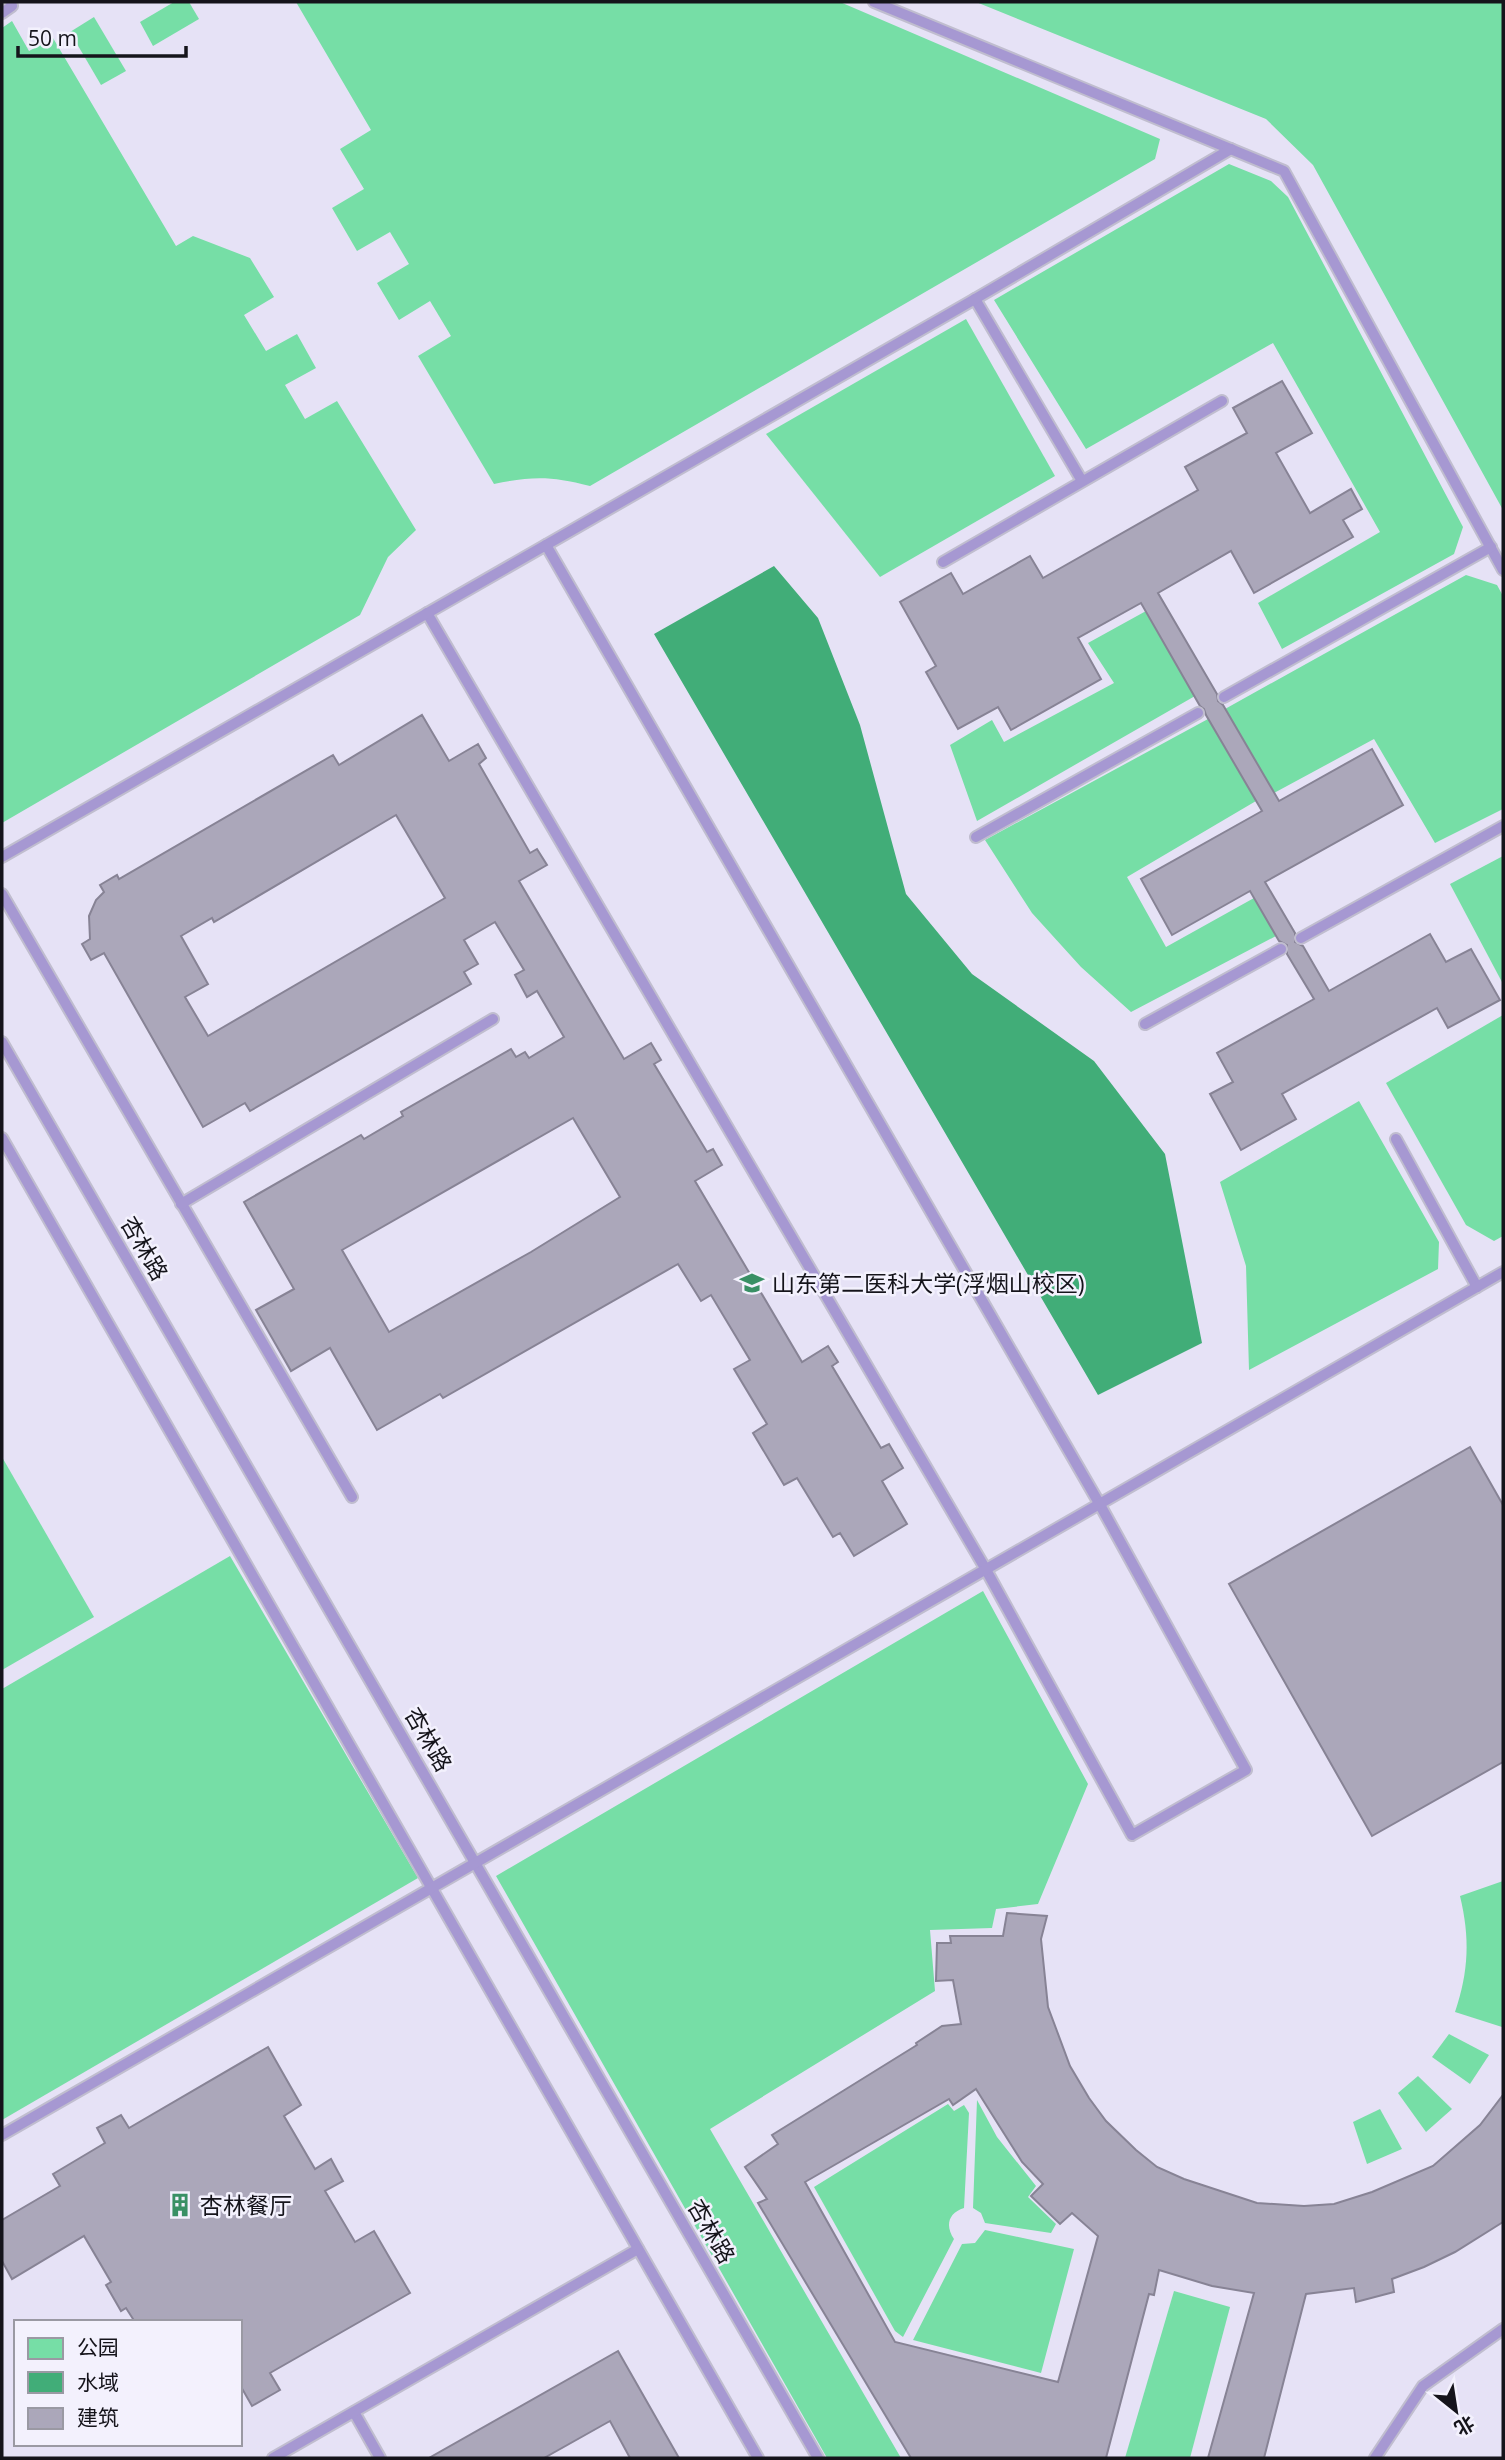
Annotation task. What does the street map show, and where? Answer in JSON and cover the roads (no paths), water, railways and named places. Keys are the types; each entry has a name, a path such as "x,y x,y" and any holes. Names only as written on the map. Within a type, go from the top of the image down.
{"lane":[{"path":"874,2 1284,171 1503,570"},
{"path":"2,13 14,3"},
{"path":"2,857 975,299 1231,149"},
{"path":"975,299 1082,481"},
{"path":"943,562 1222,401"},
{"path":"426,613 985,1569 1132,1835 1246,1770 1099,1503 546,545"},
{"path":"1224,697 1491,547"},
{"path":"976,837 1198,713"},
{"path":"1301,938 1503,826"},
{"path":"2,894 352,1497"},
{"path":"1145,1024 1281,949"},
{"path":"181,1204 493,1019"},
{"name":"杏林路","path":"2,1042 818,2458"},
{"path":"2,1138 758,2458"},
{"path":"1396,1139 1477,1287"},
{"path":"2,2135 1503,1272"},
{"path":"273,2458 638,2249"},
{"path":"1375,2458 1423,2386 1503,2329"},
{"path":"354,2412 380,2458"}],"water":[{"path":"774,566 818,618 860,725 906,894 972,974 1094,1061 1165,1154 1202,1343 1098,1395 654,634"}],"place":[{"name":"山东第二医科大学(浮烟山校区)","path":"752,1283"},
{"name":"杏林餐厅","path":"180,2205"}]}
